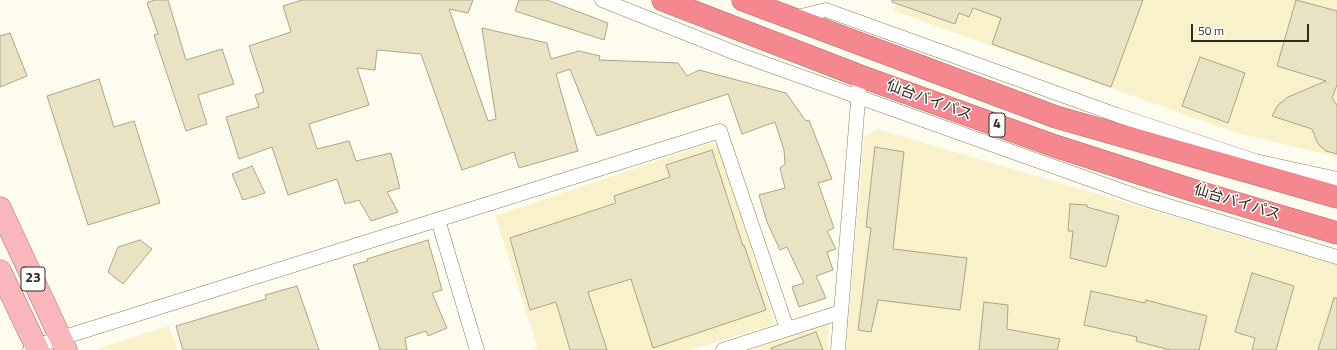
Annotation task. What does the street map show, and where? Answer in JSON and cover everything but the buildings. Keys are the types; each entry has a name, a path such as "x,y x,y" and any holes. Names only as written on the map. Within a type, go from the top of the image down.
{"highway":[{"name":"仙台バイパス","path":"663,0 860,76 1055,146 1198,192 1337,234"},
{"name":"仙台バイパス","path":"743,0 1056,117 1337,198"}],"main road":[{"name":"23","path":"0,208 63,345"},
{"name":"23","path":"0,271 35,349"}],"street":[{"path":"602,0 738,54 1142,198 1337,258"},
{"path":"791,18 826,10 1133,121 1254,161 1337,179"},
{"path":"838,350 860,76"},
{"path":"35,349 63,345 438,220 720,131 787,329"},
{"path":"438,220 477,350"},
{"path":"722,350 841,312"}],"shaded area":[{"path":"898,0 1337,0 1337,157 1237,133 894,11"},
{"path":"877,129 1337,265 1337,350 846,350 864,137"},
{"path":"710,143 719,146 775,324 690,350 532,350 538,348 495,216"},
{"path":"829,322 828,350 751,350"},
{"path":"169,326 177,350 99,350 100,348"}]}
